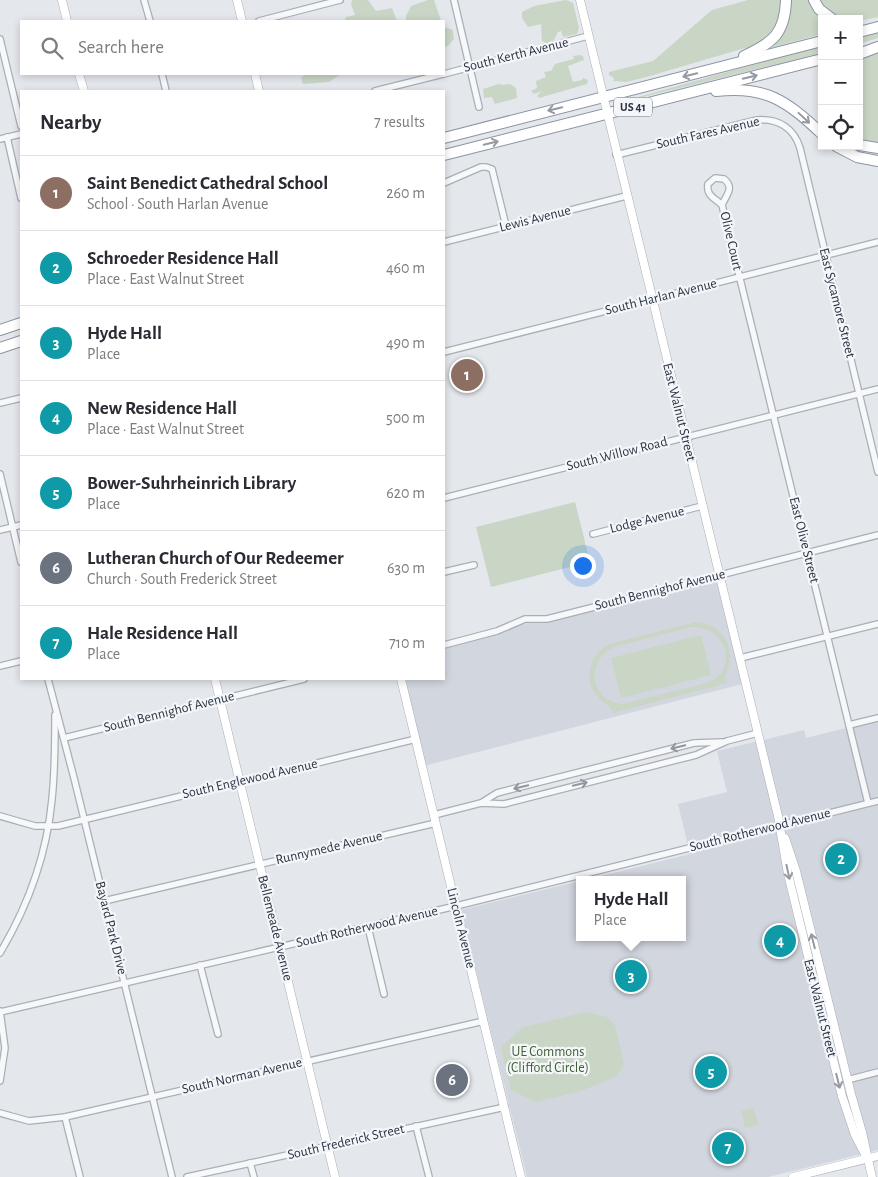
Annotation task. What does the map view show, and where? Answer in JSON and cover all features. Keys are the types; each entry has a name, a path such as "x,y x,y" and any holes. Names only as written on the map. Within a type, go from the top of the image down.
{"highway":[{"path":"712,70 754,52 774,40 784,21 786,0"},
{"path":"814,0 828,15"},
{"path":"863,30 876,28"},
{"name":"US 41","path":"445,138 818,43"},
{"path":"863,49 878,46"},
{"path":"863,52 878,46"},
{"name":"US 41","path":"445,155 818,60"},
{"path":"658,100 720,90 757,92 772,96 791,107 818,131"},
{"path":"863,146 878,148"},
{"path":"844,150 857,157 878,161"},
{"path":"0,330 20,323"},
{"path":"0,348 20,341"}],"street":[{"path":"62,0 67,20"},
{"path":"144,0 150,20"},
{"path":"237,0 242,20"},
{"path":"263,20 340,0"},
{"path":"454,0 479,107"},
{"name":"East Walnut Street","path":"580,0 606,114 780,824 788,874 842,1096 855,1135 867,1158"},
{"name":"South Kerth Avenue","path":"445,73 588,36"},
{"path":"0,39 20,122"},
{"path":"79,75 84,90"},
{"path":"162,75 166,90"},
{"path":"255,75 259,90"},
{"name":"South Kerth Avenue","path":"379,90 439,75"},
{"name":"South Fares Avenue","path":"616,155 757,120 768,119 780,123 790,129 796,136"},
{"path":"20,134 3,138 20,195"},
{"name":"East Sycamore Street","path":"796,136 878,472"},
{"path":"445,184 481,167 489,168 493,171 506,226"},
{"name":"Olive Court","path":"722,205 712,198 707,190 708,184 715,178 724,179 729,184 729,192 722,205 739,277"},
{"name":"Lewis Avenue","path":"445,242 626,196"},
{"name":"South Harlan Avenue","path":"445,352 878,242"},
{"name":"East Olive Street","path":"739,277 868,803"},
{"name":"South Willow Road","path":"445,498 878,389"},
{"path":"0,403 20,398"},
{"path":"0,474 20,558"},
{"name":"Lodge Avenue","path":"593,534 702,506"},
{"path":"0,530 20,525"},
{"name":"South Bennighof Avenue","path":"445,645 497,631 525,619 546,619 878,535"},
{"path":"445,572 474,565"},
{"path":"740,658 878,624"},
{"path":"0,666 20,661"},
{"name":"Bayard Park Drive","path":"48,680 172,1177"},
{"name":"Bellemeade Avenue","path":"215,680 335,1177"},
{"name":"South Bennighof Avenue","path":"64,738 300,680"},
{"name":"Lincoln Avenue","path":"401,680 522,1177"},
{"path":"0,953 17,922 31,889 43,851 52,799 55,765 54,708"},
{"path":"849,725 878,718"},
{"name":"Runnymede Avenue","path":"481,803 504,804 696,755 727,741 758,733"},
{"name":"South Englewood Avenue","path":"0,816 26,824 48,827 84,820 416,739"},
{"name":"Runnymede Avenue","path":"104,901 260,864 435,819 481,803 497,794 694,743 727,741"},
{"name":"South Rotherwood Avenue","path":"0,1012 456,906 878,800"},
{"name":"East Walnut Street","path":"780,824 794,865 872,1177"},
{"path":"368,926 384,994"},
{"path":"200,965 218,1034"},
{"path":"0,1012 5,1048 0,1081"},
{"name":"South Norman Avenue","path":"0,1113 29,1121 65,1116 484,1021"},
{"path":"848,1080 878,1072"},
{"name":"South Frederick Street","path":"187,1177 505,1107"},
{"path":"65,1116 80,1177"},
{"path":"416,1126 429,1177"},
{"path":"793,1177 878,1156"},
{"path":"250,1163 254,1177"}],"shaded area":[{"path":"719,575 746,683 423,766 401,680 445,680 445,644"},
{"path":"878,720 878,1150 768,1177 527,1177 461,910 576,882 576,941 686,941 686,876 601,876 690,854 678,804 727,792 717,751 804,730 806,738"}],"green space":[{"path":"352,0 368,0 376,11 392,8 397,20 345,20 346,17 355,15 351,4"},
{"path":"428,0 434,0 441,20 406,20 411,6"},
{"path":"566,0 573,3 579,28 577,34 563,37 561,31 558,32 554,40 547,43 542,41 541,24 528,27 522,18 522,12 534,6"},
{"path":"748,0 781,0 781,10 777,25 769,36 756,45 626,82 613,81 614,78 609,75 609,72 653,61 712,10"},
{"path":"790,0 808,0 819,15 818,35 773,47 786,25"},
{"path":"818,0 878,0 878,17 863,20 863,15 834,15"},
{"path":"445,27 453,30 454,39 445,47"},
{"path":"878,31 878,38 863,43 863,34"},
{"path":"818,46 818,54 635,98"},
{"path":"878,54 878,144 863,141 863,58"},
{"path":"573,56 583,56 584,60 568,66 573,82 583,78 588,80 587,84 539,98 537,96 542,91 534,94 531,91 537,88 536,81 546,77 544,72 551,71 555,64 574,59"},
{"path":"304,75 340,75 329,82 303,84 301,78"},
{"path":"499,84 510,84 516,88 517,98 495,104 492,97 484,98 483,89"},
{"path":"575,502 590,562 491,587 476,527"},
{"path":"697,622 707,624 723,635 730,651 728,670 723,679 726,678 727,683 613,713 592,689 590,673 594,658 605,647 613,643","holes":["691,627 703,628 721,640 725,649 726,659 724,668 718,677 707,683 622,704 611,701 597,688 595,670 598,661 614,647"]},
{"path":"701,635 711,675 621,698 611,658"},
{"name":"UE Commons (Clifford Circle)","path":"587,1012 607,1017 615,1025 624,1064 617,1076 581,1091 536,1102 511,1090 501,1047 523,1027"},
{"path":"754,1108 758,1125 745,1128 741,1111"}],"place":[{"name":"Saint Benedict Cathedral School","path":"467,375"},
{"name":"Schroeder Residence Hall","path":"841,859"},
{"name":"New Residence Hall","path":"780,941"},
{"name":"Hyde Hall","path":"631,976"},
{"name":"Bower-Suhrheinrich Library","path":"711,1072"},
{"name":"Lutheran Church of Our Redeemer","path":"452,1080"},
{"name":"Hale Residence Hall","path":"728,1148"}]}
